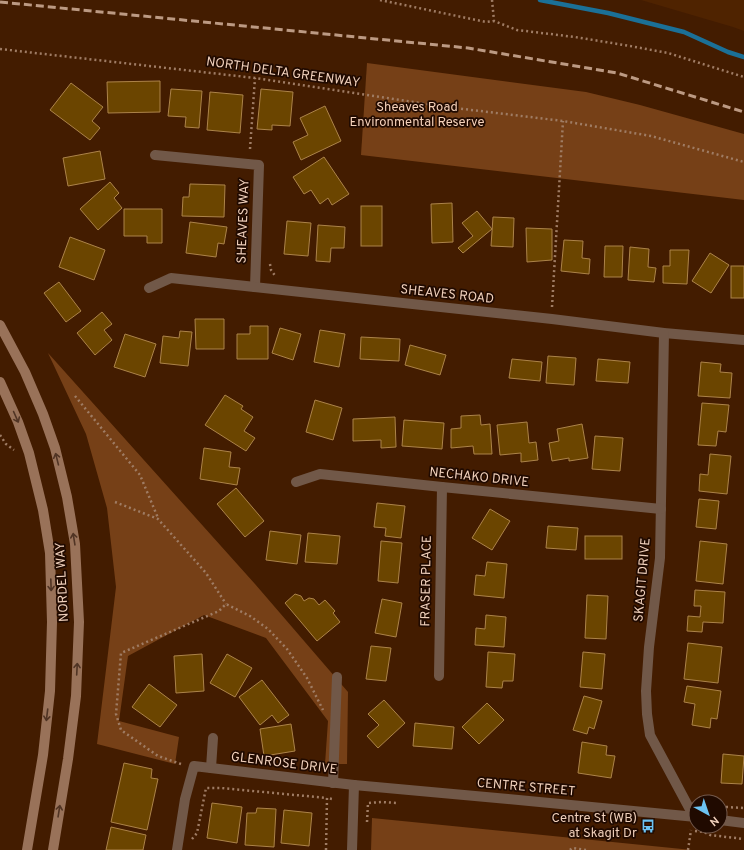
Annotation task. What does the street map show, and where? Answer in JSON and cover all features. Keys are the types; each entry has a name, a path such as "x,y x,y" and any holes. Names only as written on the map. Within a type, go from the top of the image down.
{"main road":[{"name":"NORDEL WAY","path":"0,325 25,372 43,414 55,448 67,497 75,544 79,622 76,696 68,759 53,850"},
{"name":"NORDEL WAY","path":"0,382 18,422 29,453 43,510 50,553 52,622 50,691 43,755 27,850"}],"street":[{"name":"SHEAVES WAY","path":"155,155 259,165 255,287"},
{"name":"SHEAVES ROAD","path":"149,288 171,278 544,318 664,333 744,340"},
{"name":"SKAGIT DRIVE","path":"664,333 660,558 649,647 646,691 647,714 650,735 688,804"},
{"name":"NECHAKO DRIVE","path":"296,482 320,474 660,509"},
{"name":"FRASER PLACE","path":"439,676 442,487"},
{"path":"333,783 337,678"},
{"name":"GLENROSE DRIVE","path":"211,768 213,738"},
{"name":"GLENROSE DRIVE","path":"177,850 185,799 194,766 354,785"},
{"name":"CENTRE STREET","path":"354,785 688,816"},
{"path":"352,850 354,785"},
{"path":"728,821 744,822"}],"path":[{"path":"380,0 486,22 494,21 517,30 575,37 668,53 744,77"},
{"path":"492,0 494,21"},
{"name":"NORTH DELTA GREENWAY","path":"0,49 255,78 447,107 563,121 651,136 744,162"},
{"path":"250,149 255,78"},
{"path":"552,307 563,121"},
{"path":"740,160 744,157"},
{"path":"75,396 140,475 158,519 206,573 226,604 250,616 268,629 286,649 307,678 324,713"},
{"path":"0,435 6,444 16,452"},
{"path":"115,502 158,519"},
{"path":"181,764 158,756 121,730 116,714 121,653 220,611 226,604"},
{"path":"190,846 192,839 197,833 206,788 221,788 332,799"},
{"path":"326,850 327,798"},
{"path":"366,829 368,804 381,802 404,804"},
{"path":"728,807 744,808"},
{"path":"688,850 691,830 704,832 710,835 744,839"},
{"path":"570,850 572,848 586,850"}],"shaded area":[{"path":"641,0 744,0 744,31 733,27"}],"green space":[{"name":"Sheaves Road Environmental Reserve","path":"367,63 586,92 640,105 744,134 744,200 361,155"},
{"path":"48,353 255,584 348,692 347,764 325,764 328,721 266,638 204,615 128,656 119,721 179,737 175,764 97,744 116,587 107,508 86,434"},
{"path":"372,818 692,850 371,850"}],"building":[{"path":"160,81 160,112 108,113 107,82"},
{"path":"71,83 103,107 92,121 100,128 90,140 50,110"},
{"path":"171,89 202,91 199,128 185,127 186,117 168,116"},
{"path":"261,89 293,92 290,126 272,125 272,130 257,129"},
{"path":"210,92 243,95 240,133 207,130"},
{"path":"325,106 341,141 301,160 293,142 308,135 300,118"},
{"path":"100,151 105,179 68,186 63,158"},
{"path":"324,157 349,194 332,205 328,198 320,204 311,190 304,194 293,177"},
{"path":"110,182 119,193 114,198 122,208 98,230 80,209"},
{"path":"190,184 225,185 224,217 182,216 183,197 189,197"},
{"path":"452,203 453,242 432,243 431,204"},
{"path":"361,206 382,206 382,246 361,246"},
{"path":"124,209 162,209 162,243 147,243 147,236 124,236"},
{"path":"477,211 492,229 463,253 458,248 473,236 462,223"},
{"path":"493,217 514,218 513,247 491,246"},
{"path":"287,221 311,223 308,256 284,254"},
{"path":"190,222 227,227 224,244 218,243 216,257 186,253"},
{"path":"318,225 345,227 344,248 331,248 330,262 316,261"},
{"path":"526,228 552,229 552,260 527,262"},
{"path":"70,237 105,250 94,280 59,267"},
{"path":"564,240 583,241 582,258 590,259 589,274 561,271"},
{"path":"605,246 623,246 622,277 604,277"},
{"path":"630,247 649,249 648,267 656,268 654,282 628,280"},
{"path":"670,250 689,250 687,284 663,283 663,266 670,266"},
{"path":"710,253 729,265 711,293 692,281"},
{"path":"731,266 744,266 744,298 731,298"},
{"path":"59,282 81,311 66,322 44,293"},
{"path":"102,312 112,324 104,330 112,340 95,355 77,333"},
{"path":"195,319 224,319 224,349 196,349"},
{"path":"250,326 268,326 268,359 237,359 237,334 250,334"},
{"path":"280,328 301,334 293,360 272,353"},
{"path":"320,330 345,334 339,367 314,362"},
{"path":"180,331 192,332 188,366 160,363 163,336 179,338"},
{"path":"125,334 156,344 145,377 114,367"},
{"path":"361,337 400,339 399,361 360,359"},
{"path":"410,345 446,355 440,375 405,365"},
{"path":"548,356 576,358 574,385 546,383"},
{"path":"512,359 542,362 540,381 509,378"},
{"path":"598,359 630,362 628,383 596,381"},
{"path":"701,362 721,364 720,372 732,373 730,398 698,396"},
{"path":"225,395 243,406 241,409 253,417 244,431 255,438 246,451 205,425"},
{"path":"315,400 342,408 333,440 306,432"},
{"path":"702,403 729,405 726,432 718,431 716,446 698,445"},
{"path":"480,415 481,425 490,424 492,454 474,454 473,446 451,448 451,429 461,428 461,416"},
{"path":"395,417 396,447 381,448 381,440 353,441 353,419"},
{"path":"404,420 444,423 442,449 402,446"},
{"path":"527,422 529,443 536,442 538,460 521,462 521,453 500,455 497,425"},
{"path":"582,424 588,458 569,461 569,458 552,461 549,443 559,441 557,429"},
{"path":"595,436 623,438 620,471 592,469"},
{"path":"204,448 231,452 229,467 240,468 237,485 200,479"},
{"path":"710,454 731,456 727,494 699,491 700,474 708,475"},
{"path":"236,488 264,521 245,537 217,504"},
{"path":"699,499 719,501 716,529 696,527"},
{"path":"377,503 405,506 401,538 385,536 386,528 374,527"},
{"path":"490,509 510,521 492,550 472,538"},
{"path":"548,526 578,528 576,550 546,548"},
{"path":"270,531 301,535 297,564 266,560"},
{"path":"308,533 340,536 337,564 305,562"},
{"path":"585,536 622,536 622,559 585,559"},
{"path":"381,541 402,543 398,583 378,581"},
{"path":"700,541 727,544 723,584 696,581"},
{"path":"487,562 507,564 504,598 474,595 476,575 485,576"},
{"path":"695,590 725,592 723,623 703,622 702,632 687,631 688,616 700,617 701,606 694,606"},
{"path":"295,594 301,596 304,601 309,598 314,599 319,605 325,600 335,611 333,613 340,622 317,641 285,603"},
{"path":"587,595 608,596 606,639 585,638"},
{"path":"382,599 402,603 396,637 375,633"},
{"path":"486,615 506,617 504,647 475,645 476,628 485,629"},
{"path":"688,643 722,647 718,683 684,679"},
{"path":"371,646 391,648 386,681 366,679"},
{"path":"488,652 515,654 513,681 503,681 502,688 486,687"},
{"path":"583,652 605,654 602,689 580,687"},
{"path":"202,654 204,691 176,693 174,656"},
{"path":"227,654 252,668 235,697 210,683"},
{"path":"262,680 289,715 278,723 272,715 260,725 239,697"},
{"path":"149,684 177,705 160,727 132,707"},
{"path":"687,686 721,691 717,719 711,718 710,728 692,725 695,704 684,702"},
{"path":"584,696 602,701 594,729 589,727 587,734 573,730"},
{"path":"384,700 405,723 378,748 367,736 379,725 368,714"},
{"path":"487,703 504,720 479,744 462,727"},
{"path":"415,723 454,727 452,749 413,746"},
{"path":"291,724 295,751 264,756 260,729"},
{"path":"582,742 607,746 606,755 615,756 611,778 578,773"},
{"path":"723,754 744,756 742,784 721,783"},
{"path":"124,763 152,769 151,778 158,779 147,830 111,822"},
{"path":"212,803 242,807 237,843 207,838"},
{"path":"257,808 276,809 274,847 245,845 247,813 256,813"},
{"path":"284,810 312,813 309,846 281,843"},
{"path":"111,827 146,835 143,850 106,850"}],"waterway":[{"path":"540,0 608,13 684,32 728,52 744,57"}],"railway":[{"path":"0,2 468,48 617,73 744,112"}],"place":[{"name":"Centre St (WB) at Skagit Dr","path":"648,826"}]}
